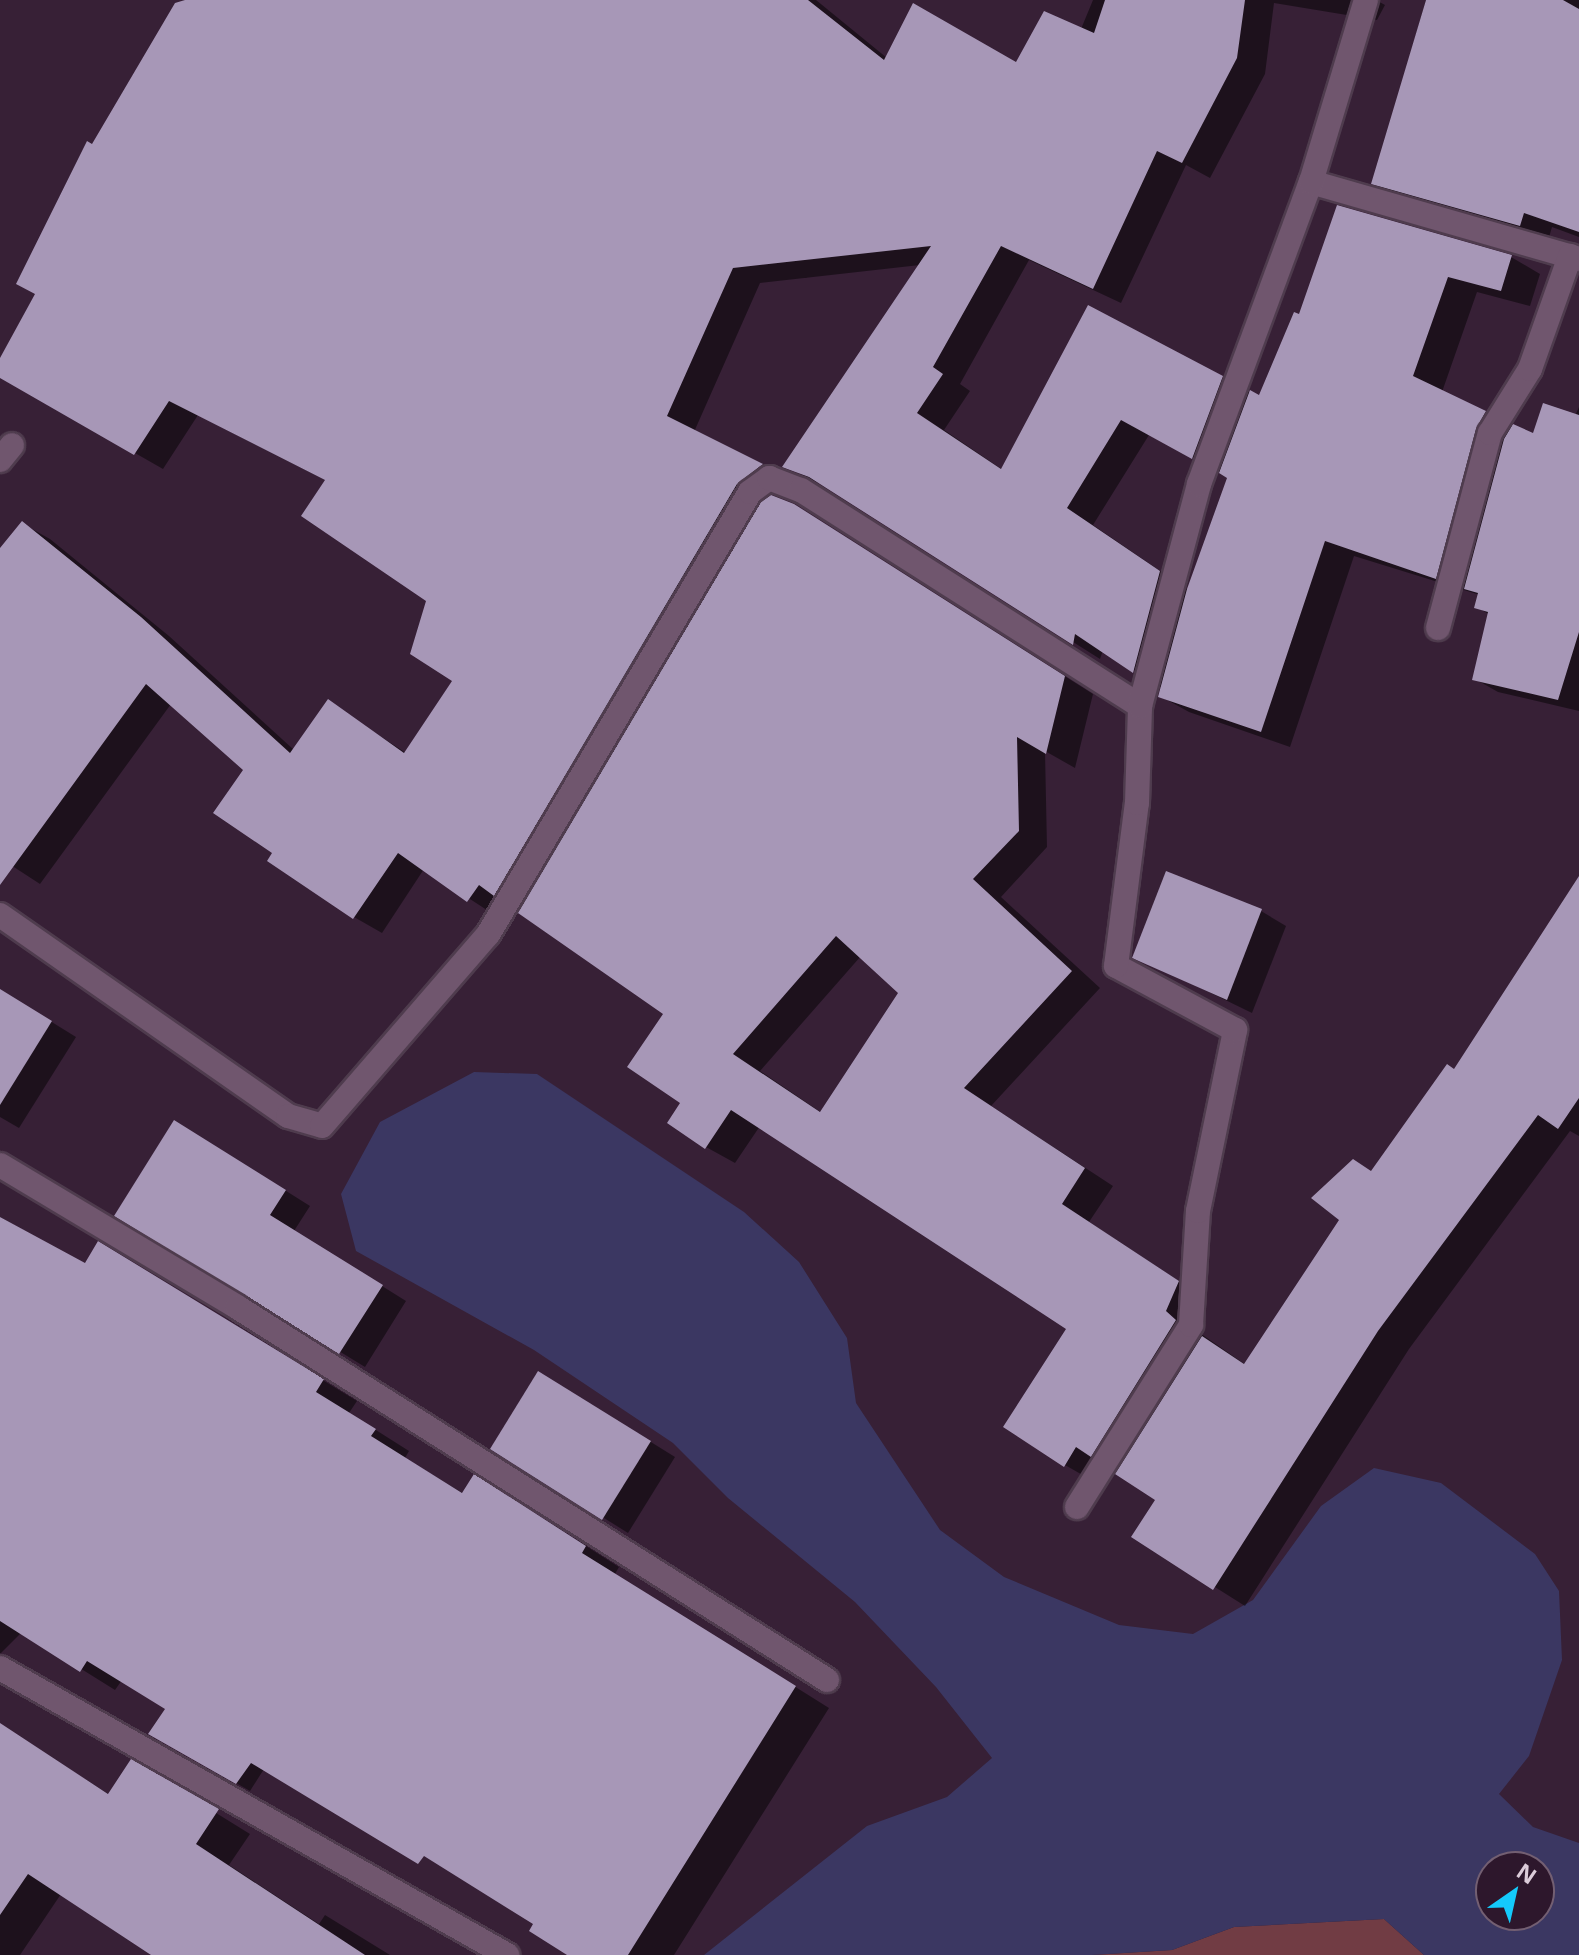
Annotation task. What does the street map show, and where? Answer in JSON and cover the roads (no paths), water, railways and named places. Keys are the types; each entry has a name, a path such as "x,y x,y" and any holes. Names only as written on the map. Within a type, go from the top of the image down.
{"street":[{"path":"1077,1507 1191,1325 1198,1211 1235,1030 1116,966 1137,803 1140,706 1199,484 1311,182 1366,0"},
{"path":"1311,182 1575,257 1530,369 1490,433 1438,628"},
{"path":"0,915 288,1116 322,1126 489,933 750,492 769,478 801,490 1140,706"},
{"path":"0,1165 237,1307 827,1680"},
{"path":"0,1668 507,1955"}]}
